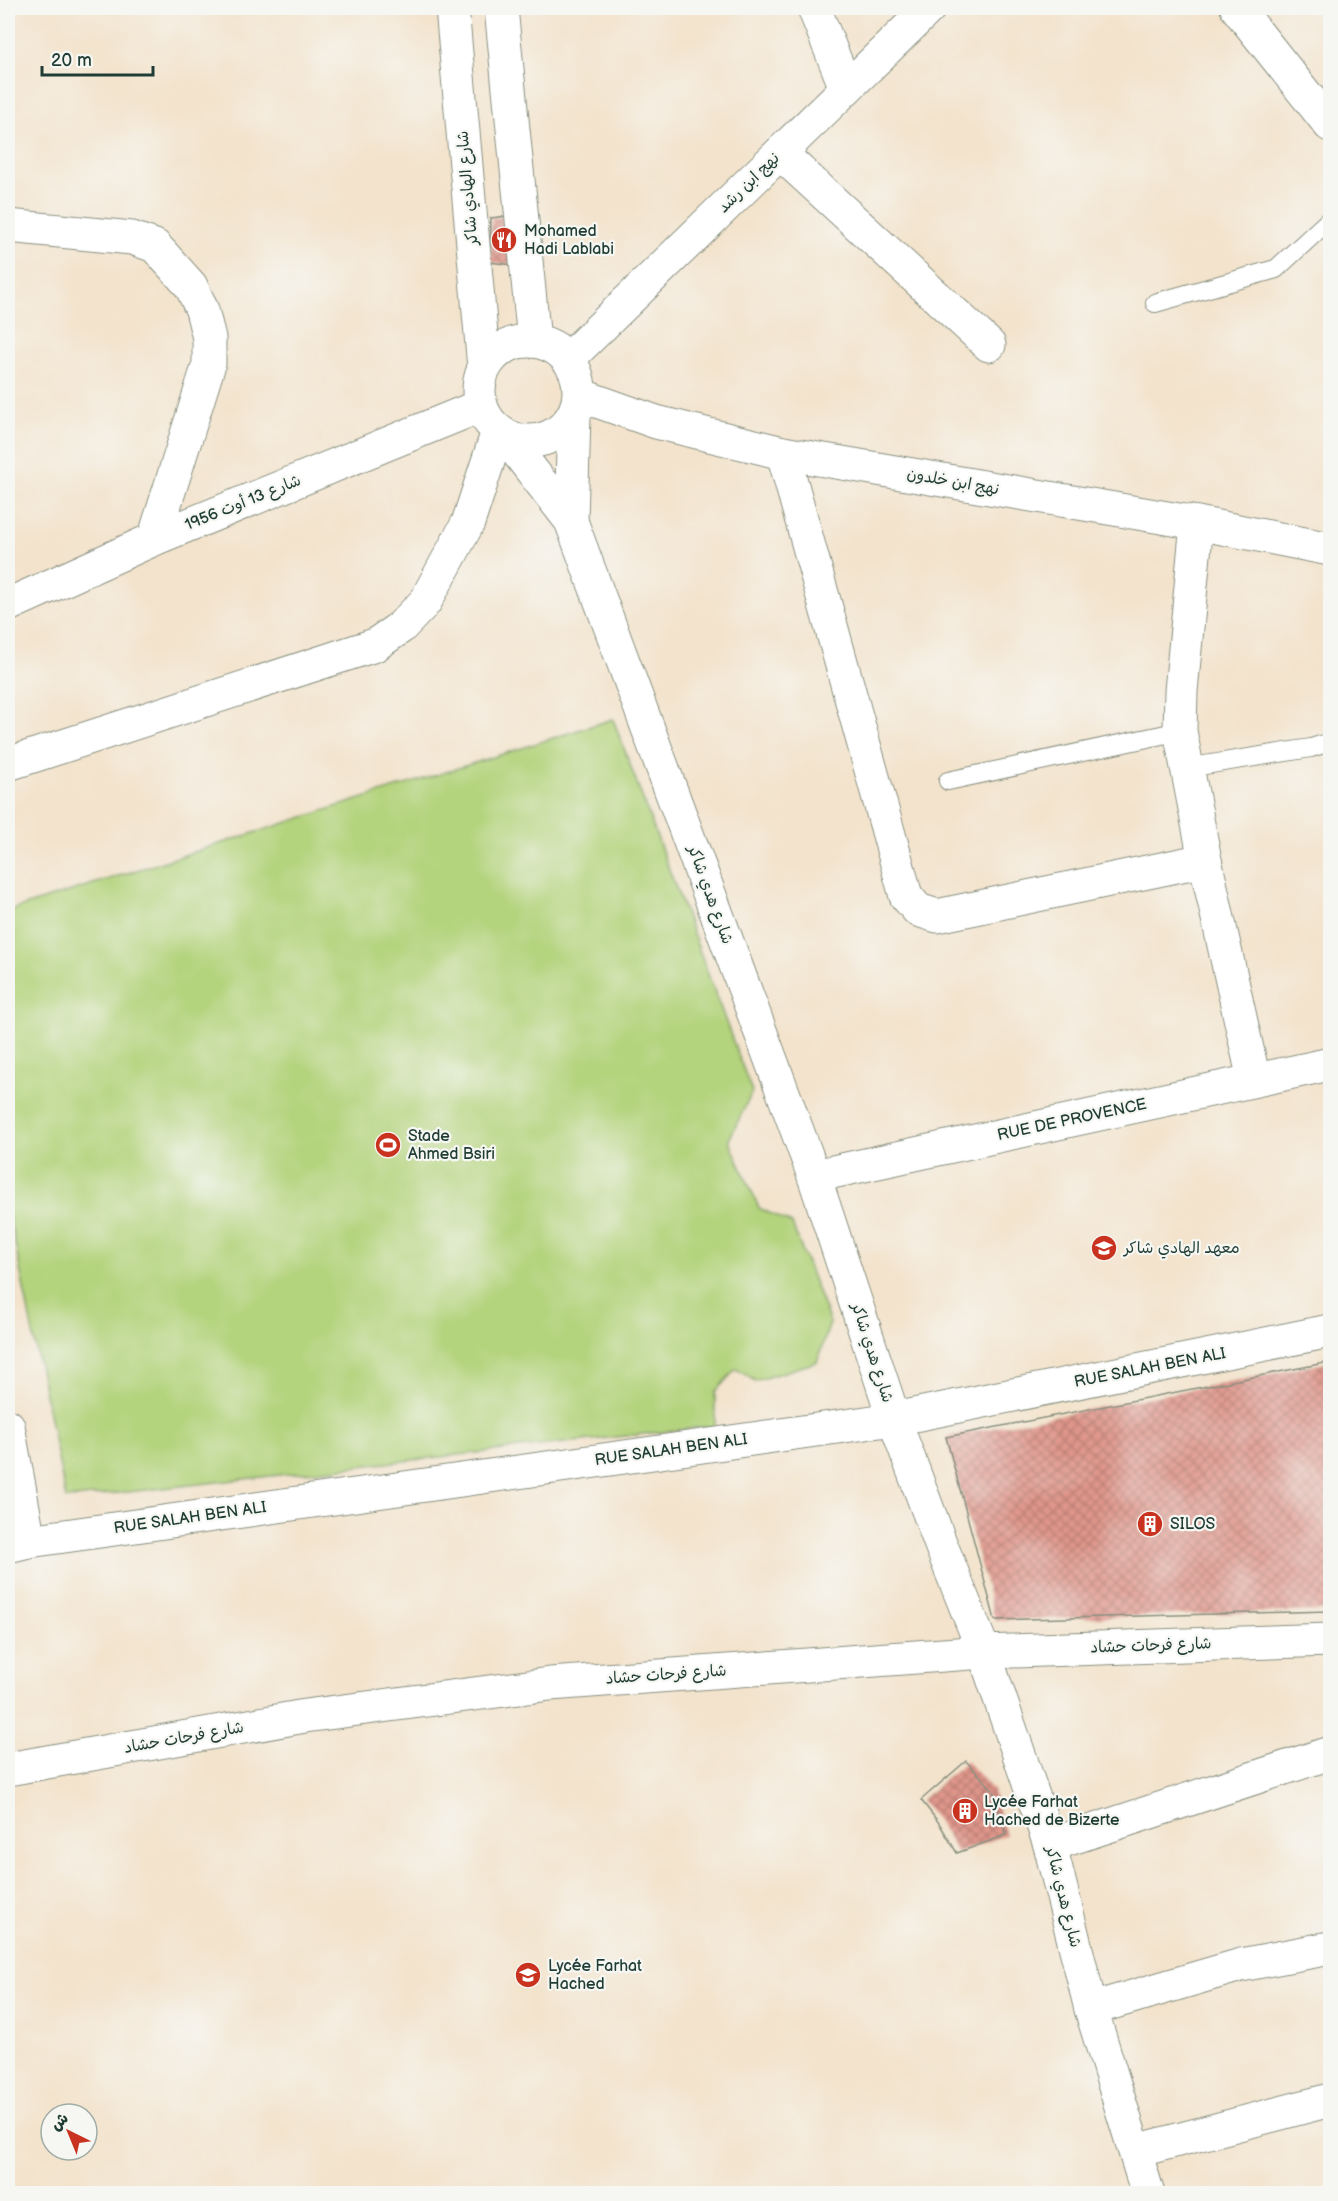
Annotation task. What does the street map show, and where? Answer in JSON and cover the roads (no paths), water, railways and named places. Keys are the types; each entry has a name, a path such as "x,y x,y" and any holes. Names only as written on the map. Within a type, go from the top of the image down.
{"street":[{"name":"شارع الهادي شاكر","path":"452,8 484,368"},
{"path":"501,8 534,340"},
{"path":"814,8 846,88"},
{"name":"نهج ابن رشد","path":"568,359 929,8"},
{"path":"1237,8 1330,125"},
{"path":"780,153 989,345"},
{"path":"8,226 132,238 155,246 190,286 202,310 209,338 209,364 154,539"},
{"path":"534,340 553,346 568,359 578,376 571,521 494,425 479,387 484,368 497,352 514,343 534,340"},
{"path":"494,425 525,442 544,439 561,430 577,405"},
{"name":"نهج ابن خلدون","path":"577,405 783,453 1197,523 1330,549"},
{"path":"8,764 375,645 401,627 425,602 468,523 494,425"},
{"name":"شارع 13 أوت 1956","path":"8,605 154,539 494,425"},
{"path":"783,453 906,897 918,910 937,916 1205,860"},
{"name":"شارع هدي شاكر","path":"571,521 814,1176 894,1419 984,1652 1050,1845 1090,2009 1148,2193"},
{"path":"1197,523 1181,691 1180,731 1205,860 1254,1080"},
{"name":"RUE DE PROVENCE","path":"814,1176 1330,1064"},
{"name":"RUE SALAH BEN ALI","path":"18,1543 894,1419 1330,1332"},
{"path":"8,1426 18,1543"},
{"name":"شارع فرحات حشاد","path":"8,1769 305,1716 550,1684 984,1652 1330,1640"},
{"path":"1050,1845 1330,1753"},
{"path":"1090,2009 1241,1965 1330,1948"},
{"path":"1136,2151 1330,2100"}],"lane":[{"path":"1155,303 1276,269 1330,219"},
{"path":"948,780 1180,731"},
{"path":"1186,768 1311,748 1330,742"}],"place":[{"name":"Mohamed Hadi Lablabi","path":"504,240"},
{"name":"Stade Ahmed Bsiri","path":"388,1145"},
{"name":"معهد الهادي شاكر","path":"1104,1248"},
{"name":"SILOS","path":"1150,1524"},
{"name":"Lycée Farhat Hached de Bizerte","path":"965,1811"},
{"name":"Lycée Farhat Hached","path":"528,1975"}]}
